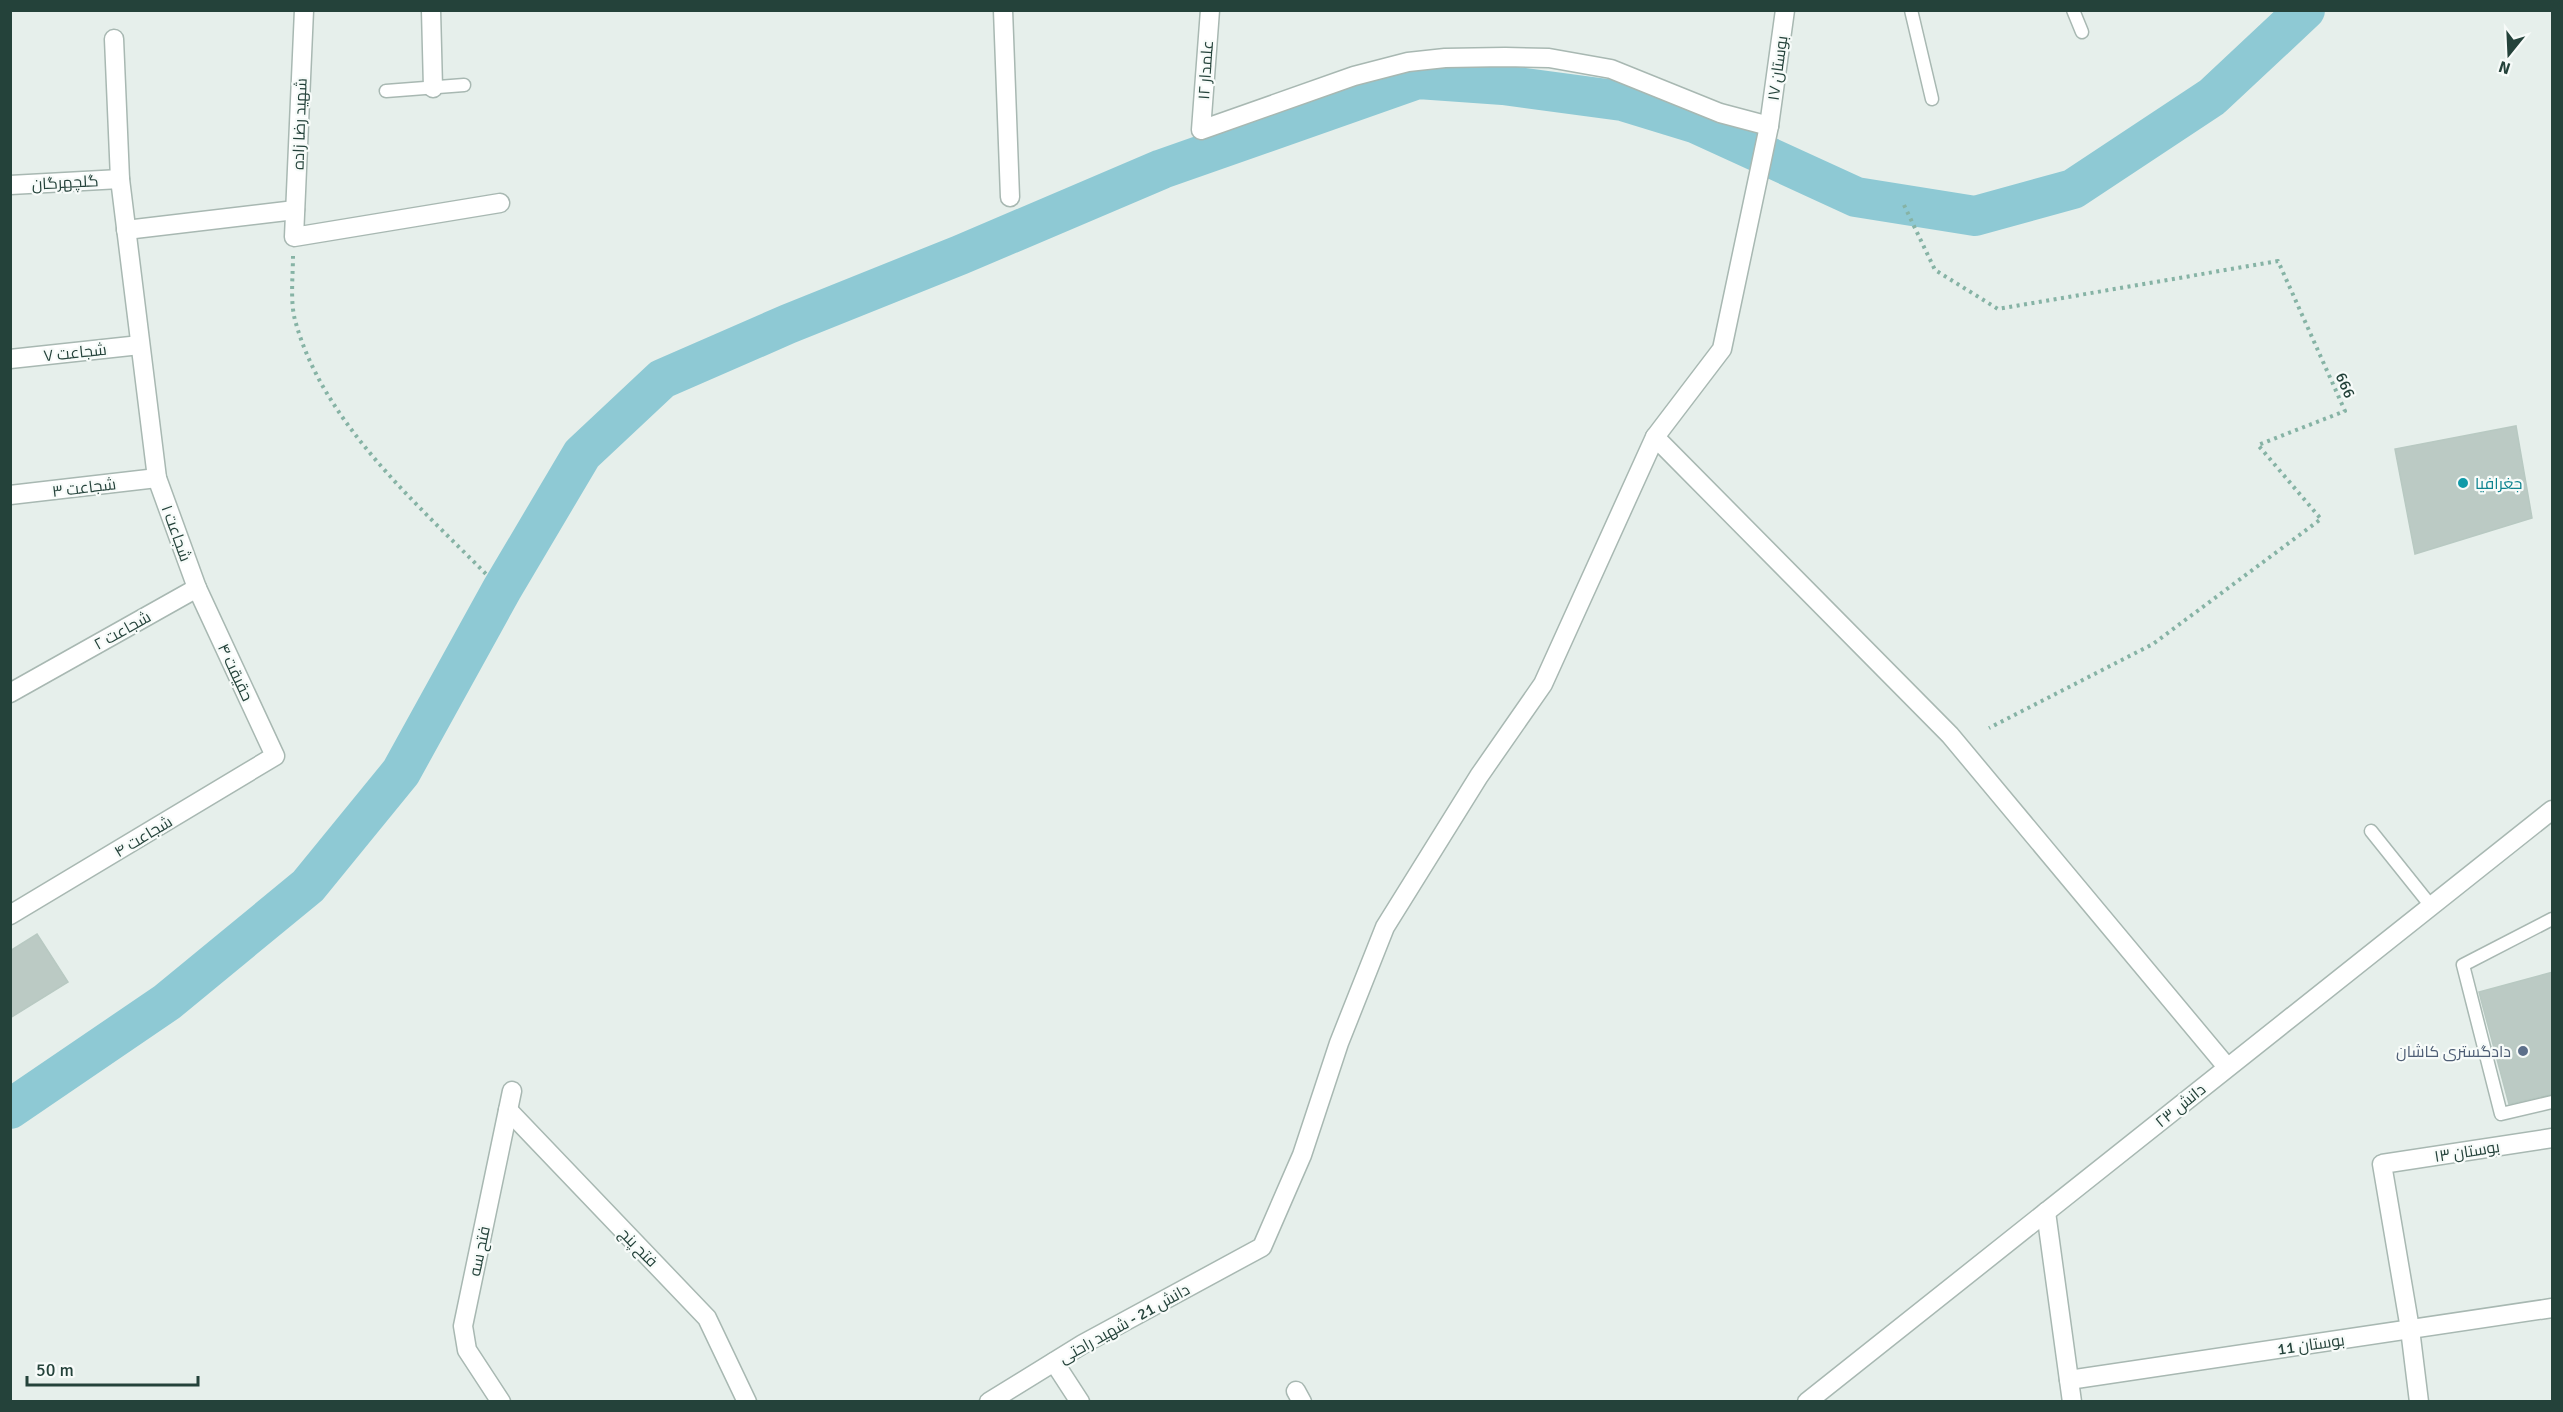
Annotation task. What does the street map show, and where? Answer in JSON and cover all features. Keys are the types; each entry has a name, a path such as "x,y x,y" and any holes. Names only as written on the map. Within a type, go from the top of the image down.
{"street":[{"name":"شهید رضا زاده","path":"294,237 304,10"},
{"path":"431,10 433,88"},
{"path":"1003,10 1010,197"},
{"name":"علمدار ۱۲","path":"1210,10 1201,130 1354,76 1408,62 1446,58 1505,57 1549,58 1611,69 1720,113 1769,126"},
{"name":"بوستان ۱۷","path":"1262,1247 1302,1155 1340,1042 1384,927 1479,776 1543,684 1655,437 1722,349 1769,126 1785,10"},
{"name":"شجاعت ۱","path":"114,39 120,179 158,478 197,588"},
{"name":"گلچهرگان","path":"10,185 120,179"},
{"path":"294,237 500,203"},
{"path":"126,230 295,210"},
{"name":"شجاعت ۷","path":"10,359 140,345"},
{"path":"1655,437 1950,735 2227,1067"},
{"name":"شجاعت ۳","path":"10,495 158,478"},
{"name":"شجاعت ۲","path":"10,693 197,588"},
{"name":"حقیقت ۴","path":"197,588 275,756"},
{"name":"شجاعت ۴","path":"10,915 275,756"},
{"name":"دانش ۲۳","path":"1807,1401 2553,810"},
{"name":"فتح سه","path":"501,1401 467,1350 463,1326 512,1091"},
{"name":"فتح پنج","path":"508,1110 707,1318 747,1401"},
{"name":"بوستان ۱۳","path":"2410,1329 2382,1164 2553,1138"},
{"path":"2046,1212 2072,1401"},
{"name":"دانش 21 - شهید راحتی","path":"989,1401 1054,1362 1262,1247"},
{"name":"بوستان 11","path":"2069,1380 2553,1308"},
{"path":"2410,1329 2420,1401"},
{"path":"1054,1362 1080,1401"}],"lane":[{"path":"1911,10 1932,99"},
{"path":"2073,10 2082,32"},
{"path":"386,91 464,86"},
{"path":"2371,831 2431,906"},
{"path":"2553,919 2463,965 2501,1114 2553,1102"}],"path":[{"name":"666","path":"1904,205 1935,270 1998,309 2278,261 2345,411 2258,445 2321,519 2153,644 1989,728"},
{"path":"294,237 294,318 308,356 341,415 375,461 486,574"}],"building":[{"name":"جغرافیا","path":"2516,426 2532,518 2415,554 2395,449"},
{"path":"37,934 68,982 10,1018 10,951"},
{"name":"دادگستری کاشان","path":"2553,972 2553,1094 2509,1104 2479,992"}],"waterway":[{"path":"10,1109 167,1002 308,886 401,772 502,589 582,454 662,379 788,324 960,255 1162,169 1418,79 1503,85 1622,101 1697,124 1856,197 1975,216 2073,189 2212,97 2305,10"}],"place":[{"name":"جغرافیا","path":"2463,483"},
{"name":"دادگستری کاشان","path":"2523,1051"}]}
